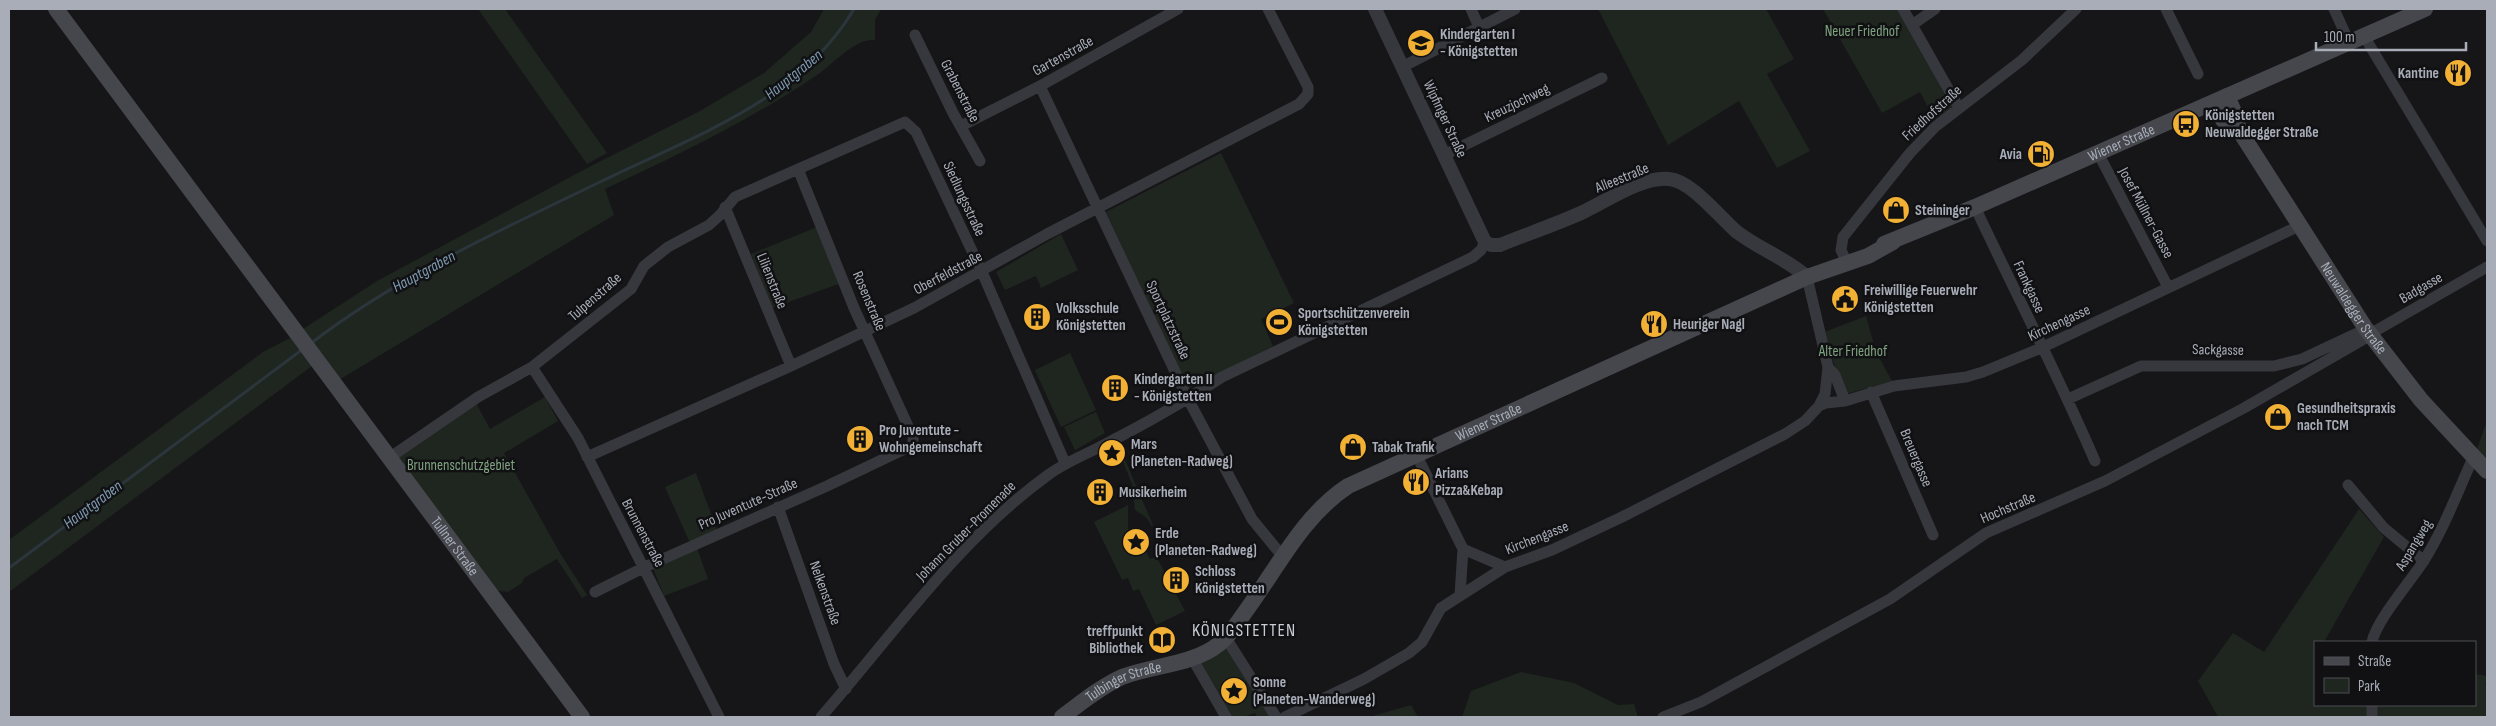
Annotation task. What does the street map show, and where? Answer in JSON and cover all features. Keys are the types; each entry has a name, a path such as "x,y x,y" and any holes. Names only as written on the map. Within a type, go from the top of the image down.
{"main road":[{"name":"Tullner Straße","path":"56,9 582,717"},
{"name":"Wiener Straße","path":"1226,638 1312,515 1335,495 1362,479 1845,259 1875,253 1893,242 2425,9"},
{"name":"Neuwaldegger Straße","path":"2220,99 2223,120 2238,130 2369,333 2421,400 2487,471"},
{"name":"Tulbinger Straße","path":"1062,717 1100,690 1122,678 1192,658 1218,645 1226,638"}],"street":[{"name":"Gartenstraße","path":"961,126 1040,86 1178,9"},
{"name":"Oberfeldstraße","path":"587,457 866,332 982,272 1047,234 1290,109 1306,98 1309,90 1268,9"},
{"name":"Wipfinger Straße","path":"1375,9 1485,242"},
{"path":"1472,9 1479,27"},
{"path":"1402,67 1515,9"},
{"path":"1903,9 1959,108"},
{"path":"1912,25 1935,9"},
{"name":"Friedhofstraße","path":"1845,259 1841,246 1843,237 1910,153 1935,127 2022,60 2076,9"},
{"path":"2166,9 2198,74"},
{"path":"2334,9 2356,39 2487,241"},
{"name":"Grabenstraße","path":"915,35 980,161"},
{"name":"Kreuzjochweg","path":"1444,155 1602,78"},
{"name":"Sportplatzstraße","path":"1040,86 1099,207 1188,399 1252,519 1283,557"},
{"name":"Tulpenstraße","path":"389,458 478,397 532,367 631,289 644,266 668,247 709,225 735,197 899,123"},
{"name":"Siedlungsstraße","path":"899,123 909,124 916,132 982,272 1065,463"},
{"name":"Josef Müllner-Gasse","path":"2098,153 2168,287"},
{"name":"Rosenstraße","path":"798,169 866,332 913,437 913,445"},
{"name":"Alleestraße","path":"1485,242 1491,245 1500,245 1578,215 1642,184 1670,179 1686,186 1752,243 1793,265 1807,277"},
{"name":"Lilienstraße","path":"725,207 791,366"},
{"name":"Frankgasse","path":"1975,207 2041,348 2068,399 2095,461"},
{"name":"Kirchengasse","path":"1819,406 1845,401 1871,392 1917,381 1966,377 1983,372 2041,348 2299,226"},
{"name":"Johann Gruber-Promenade","path":"821,717 846,689 866,662 958,558 1011,505 1065,463 1111,441 1188,399 1222,377 1473,257 1481,250 1485,242"},
{"name":"Badgasse","path":"2369,333 2487,267"},
{"name":"Kirchengasse","path":"1284,717 1364,679 1409,653 1422,642 1441,608 1505,567 1552,550 1622,517 1777,438 1805,421 1819,406 1825,394 1828,367 1807,277"},
{"name":"Sackgasse","path":"2068,399 2141,366 2274,366 2302,359 2369,333"},
{"name":"Hochstraße","path":"1663,717 1701,702 1890,599 1986,533 2105,481 2244,408 2369,333"},
{"name":"Brunnenstraße","path":"532,367 578,438 720,717"},
{"path":"1828,367 1835,375 1845,401"},
{"name":"Breuergasse","path":"1871,392 1933,535"},
{"name":"Pro Juventute-Straße","path":"595,592 644,567 827,486 913,445"},
{"path":"1416,454 1463,549 1460,595"},
{"name":"Aspangweg","path":"2372,641 2382,621 2424,561 2444,523 2473,458"},
{"path":"2348,485 2384,528 2424,561"},
{"name":"Nelkenstraße","path":"778,507 834,664 846,689"},
{"path":"1463,549 1505,567"},
{"path":"1226,638 1276,717"},
{"path":"1192,658 1226,717"}],"green space":[{"path":"478,9 505,9 607,153 587,164"},
{"path":"824,9 881,9 875,20 875,40 867,41 851,48 814,77 738,123 685,151 605,189 614,215 337,381 303,329 377,281 589,167 700,111 764,73 811,32"},
{"path":"1598,9 1766,9 1794,59 1767,74 1810,151 1777,168 1739,101 1668,145"},
{"name":"Neuer Friedhof","path":"1823,9 1898,9 1953,109 1935,121 1920,92 1882,113"},
{"path":"1221,153 1294,303 1261,319 1273,346 1188,389 1106,212"},
{"path":"822,225 844,282 772,308 751,254"},
{"path":"1061,234 1078,270 1041,288 1036,276 1005,290 996,272"},
{"name":"Alter Friedhof","path":"1866,316 1876,352 1892,381 1846,394 1822,333"},
{"path":"290,338 312,366 9,592 9,540 263,352"},
{"path":"1070,353 1096,410 1061,427 1035,370"},
{"name":"Brunnenschutzgebiet","path":"545,397 558,421 504,453 560,553 587,595 582,598 557,559 524,578 522,583 508,592 493,590 396,458 476,403 490,429"},
{"path":"1096,412 1105,433 1075,450 1064,427"},
{"path":"2487,420 2487,461 2476,452"},
{"path":"1122,453 1153,525 1152,527 1147,518 1135,510 1132,484 1120,454"},
{"path":"696,473 717,530 690,543 665,487"},
{"path":"1128,505 1128,528 1136,544 1141,542 1150,559 1156,556 1185,611 1156,625 1139,589 1133,591 1128,578 1122,580 1094,522"},
{"path":"2359,509 2384,537 2325,641 2314,641 2314,706 2367,706 2368,717 2218,717 2198,681 2233,633 2264,652"},
{"path":"697,548 708,579 664,596 653,568"},
{"path":"1226,638 1276,717 1257,717 1255,713 1243,717 1226,717 1192,658"},
{"path":"1521,672 1574,683 1618,705 1634,704 1638,717 1462,717 1471,691"},
{"path":"2476,674 2487,676 2485,685 2487,683 2487,717 2377,717 2376,706 2476,706"},
{"path":"1411,705 1418,717 1369,717"}],"waterway":[{"name":"Hauptgraben","path":"310,344 344,319 379,297 451,256 525,218 706,132 741,113 774,92 804,69 831,41 854,9"},
{"name":"Hauptgraben","path":"9,568 303,349"}],"place":[{"name":"Kindergarten I - Königstetten","path":"1421,43"},
{"name":"Kantine","path":"2458,73"},
{"name":"Königstetten Neuwaldegger Straße","path":"2186,124"},
{"name":"Avia","path":"2041,154"},
{"name":"Steininger","path":"1896,210"},
{"name":"Freiwillige Feuerwehr Königstetten","path":"1845,299"},
{"name":"Volksschule Königstetten","path":"1037,317"},
{"name":"Sportschützenverein Königstetten","path":"1279,322"},
{"name":"Heuriger Nagl","path":"1654,324"},
{"name":"Kindergarten II - Königstetten","path":"1115,388"},
{"name":"Gesundheitspraxis nach TCM","path":"2278,417"},
{"name":"Pro Juventute - Wohngemeinschaft","path":"860,439"},
{"name":"Tabak Trafik","path":"1353,447"},
{"name":"Mars (Planeten-Radweg)","path":"1112,453"},
{"name":"Arians Pizza&Kebap","path":"1416,482"},
{"name":"Musikerheim","path":"1100,492"},
{"name":"Erde (Planeten-Radweg)","path":"1136,542"},
{"name":"Schloss Königstetten","path":"1176,580"},
{"name":"treffpunkt Bibliothek","path":"1162,640"},
{"name":"Sonne (Planeten-Wanderweg)","path":"1234,691"}],"district":[{"name":"KÖNIGSTETTEN","path":"1244,630"}]}
